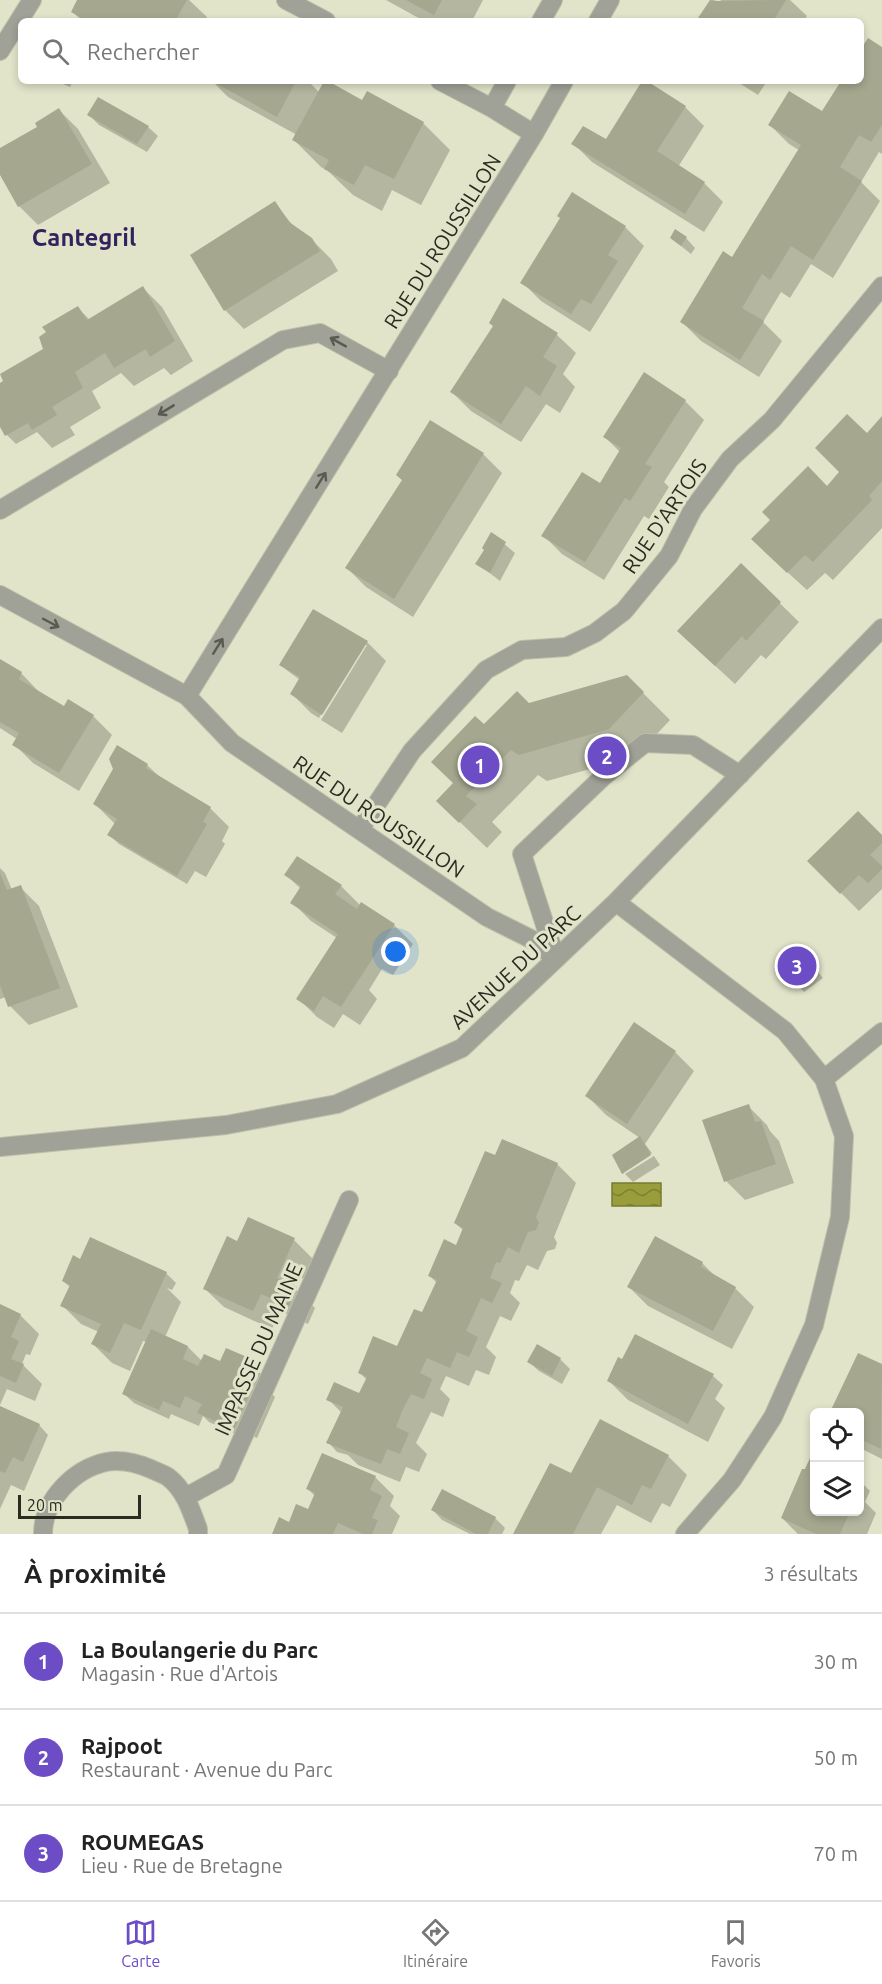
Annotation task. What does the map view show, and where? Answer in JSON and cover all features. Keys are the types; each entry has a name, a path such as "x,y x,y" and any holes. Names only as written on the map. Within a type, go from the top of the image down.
{"street":[{"path":"21,18 32,0"},
{"path":"286,0 320,18"},
{"path":"543,18 553,0"},
{"path":"600,18 610,0"},
{"path":"0,51 18,22"},
{"path":"446,84 492,108 534,134"},
{"path":"492,108 505,84"},
{"name":"RUE DU ROUSSILLON","path":"187,696 389,371 562,84"},
{"name":"RUE D'ARTOIS","path":"360,829 412,751 486,670 522,650 566,647 595,633 624,611 669,556 693,509 730,459 772,420 882,286"},
{"path":"0,510 283,340 320,333 389,371"},
{"name":"RUE DU ROUSSILLON","path":"0,595 187,696 232,743 487,917 533,940 556,959"},
{"name":"AVENUE DU PARC","path":"0,1147 226,1125 337,1104 462,1048 616,902 882,628"},
{"path":"556,959 522,854 604,776 645,743 693,745 740,775"},
{"path":"616,902 785,1031 824,1079 844,1136 840,1217 814,1326 772,1417 732,1480 685,1534"},
{"path":"824,1079 882,1032"},
{"name":"IMPASSE DU MAINE","path":"186,1497 226,1475 349,1200"},
{"path":"43,1534 51,1504 67,1482 89,1467 108,1461 135,1462 168,1477 186,1497 198,1534"}],"water":[{"path":"612,1183 661,1183 661,1206 612,1206"}],"building":[{"path":"77,0 187,0 177,18 82,18 71,12"},
{"path":"406,0 442,0 434,15"},
{"path":"710,0 786,0 775,18 698,18"},
{"path":"868,38 882,47 882,125 871,142 859,135 840,167 862,181 813,260 791,246 770,280 762,274 742,308 764,321 740,360 680,322 723,251 732,257 801,145 768,125 789,91 822,111 839,84 864,84 864,44"},
{"path":"217,84 294,84 277,117"},
{"path":"322,84 333,84 362,100 367,91 424,122 394,179 365,165 354,185 324,169 329,160 292,140"},
{"path":"640,84 652,84 686,106 657,151 705,182 685,214 571,144 583,126 606,139"},
{"path":"98,97 149,126 137,144 87,115"},
{"path":"59,108 92,164 18,207 0,175 0,148 37,127 35,123"},
{"path":"572,192 626,226 608,255 618,261 591,304 581,299 571,314 520,283 560,218 557,216"},
{"path":"275,201 289,222 312,238 320,251 224,311 190,255"},
{"path":"675,229 687,237 681,246 670,238"},
{"path":"143,286 175,341 150,357 146,349 114,368 105,353 75,372 83,388 52,407 57,415 32,430 28,423 5,436 0,427 0,383 3,381 0,374 43,349 39,337 46,332 42,327 78,306 87,320"},
{"path":"503,298 558,333 543,357 557,366 540,396 526,386 501,424 450,392 493,326 489,323"},
{"path":"644,372 686,400 645,464 652,467 630,501 625,498 585,562 541,536 582,472 600,483 621,448 603,437"},
{"path":"847,414 867,433 882,416 882,481 869,496 872,500 813,562 805,555 787,573 751,539 770,520 762,512 808,466 827,486 839,472 815,448"},
{"path":"430,420 484,453 394,599 345,568 402,480 396,475"},
{"path":"491,532 506,542 490,573 475,564"},
{"path":"741,563 781,602 746,641 742,636 715,666 677,631"},
{"path":"313,609 368,641 322,715 290,694 300,677 279,665"},
{"path":"0,659 22,672 19,679 42,693 64,706 68,699 94,715 59,773 12,745 19,733 0,722"},
{"path":"627,675 644,692 609,729 519,755 511,750 466,796 477,804 459,823 436,801 453,783 431,762 475,716 484,724 517,691 529,703"},
{"path":"117,745 148,764 146,768 211,807 203,822 207,824 177,876 107,835 117,819 93,804 113,769 109,759"},
{"path":"858,811 882,835 882,843 870,855 882,866 882,869 868,883 859,875 840,894 807,861"},
{"path":"297,856 342,885 335,894 357,909 361,902 395,924 341,1007 323,996 314,1011 296,999 338,934 290,903 301,886 284,875"},
{"path":"0,873 7,890 21,885 60,988 8,1007 0,985"},
{"path":"800,948 814,968 794,984 779,964"},
{"path":"634,1022 676,1051 627,1124 585,1096"},
{"path":"749,1104 755,1122 761,1121 776,1164 724,1182 702,1120"},
{"path":"640,1136 651,1155 622,1174 612,1155"},
{"path":"502,1139 558,1163 536,1217 539,1223 536,1230 528,1232 519,1253 508,1247 500,1263 496,1262 490,1278 502,1283 492,1303 481,1298 466,1331 478,1337 469,1357 457,1352 450,1368 427,1358 420,1373 432,1379 424,1399 411,1394 396,1427 409,1433 400,1454 387,1449 381,1464 326,1443 343,1407 326,1400 334,1382 359,1393 367,1377 358,1373 373,1336 397,1346 414,1309 422,1312 437,1280 428,1276 444,1239 456,1245 463,1228 454,1223 485,1151 495,1155"},
{"path":"248,1217 295,1238 277,1278 297,1287 289,1306 261,1294 253,1311 203,1289 227,1236 237,1241"},
{"path":"655,1236 703,1262 701,1267 736,1287 713,1331 627,1287"},
{"path":"90,1237 167,1272 141,1330 124,1323 110,1353 91,1344 101,1324 60,1306 70,1285 62,1281 73,1255 80,1259"},
{"path":"0,1304 21,1314 11,1337 19,1341 11,1359 24,1364 16,1383 0,1376"},
{"path":"151,1329 188,1346 183,1359 198,1366 204,1354 220,1361 226,1348 247,1357 241,1370 257,1377 234,1429 197,1413 202,1404 185,1396 180,1408 163,1401 159,1410 122,1394"},
{"path":"635,1334 714,1374 688,1424 607,1381 618,1357 622,1359"},
{"path":"537,1344 561,1358 552,1376 527,1362"},
{"path":"858,1353 882,1364 881,1449 864,1441 864,1408 832,1408"},
{"path":"0,1406 40,1424 23,1462 13,1457 5,1473 0,1471"},
{"path":"600,1419 669,1455 651,1489 642,1485 632,1505 597,1487 573,1534 513,1534 550,1463 571,1473"},
{"path":"322,1453 376,1476 370,1490 382,1496 372,1518 378,1520 372,1534 363,1534 338,1523 333,1534 272,1534 279,1517 289,1522 296,1504 308,1509 315,1493 306,1489"},
{"path":"810,1458 810,1516 848,1516 840,1534 816,1534 781,1518 802,1469 805,1469"},
{"path":"442,1489 496,1517 488,1534 476,1534 431,1510"}],"place":[{"name":"Rajpoot","path":"607,756"},
{"name":"La Boulangerie du Parc","path":"480,765"},
{"name":"ROUMEGAS","path":"797,966"}],"district":[{"name":"Cantegril","path":"84,237"}]}
